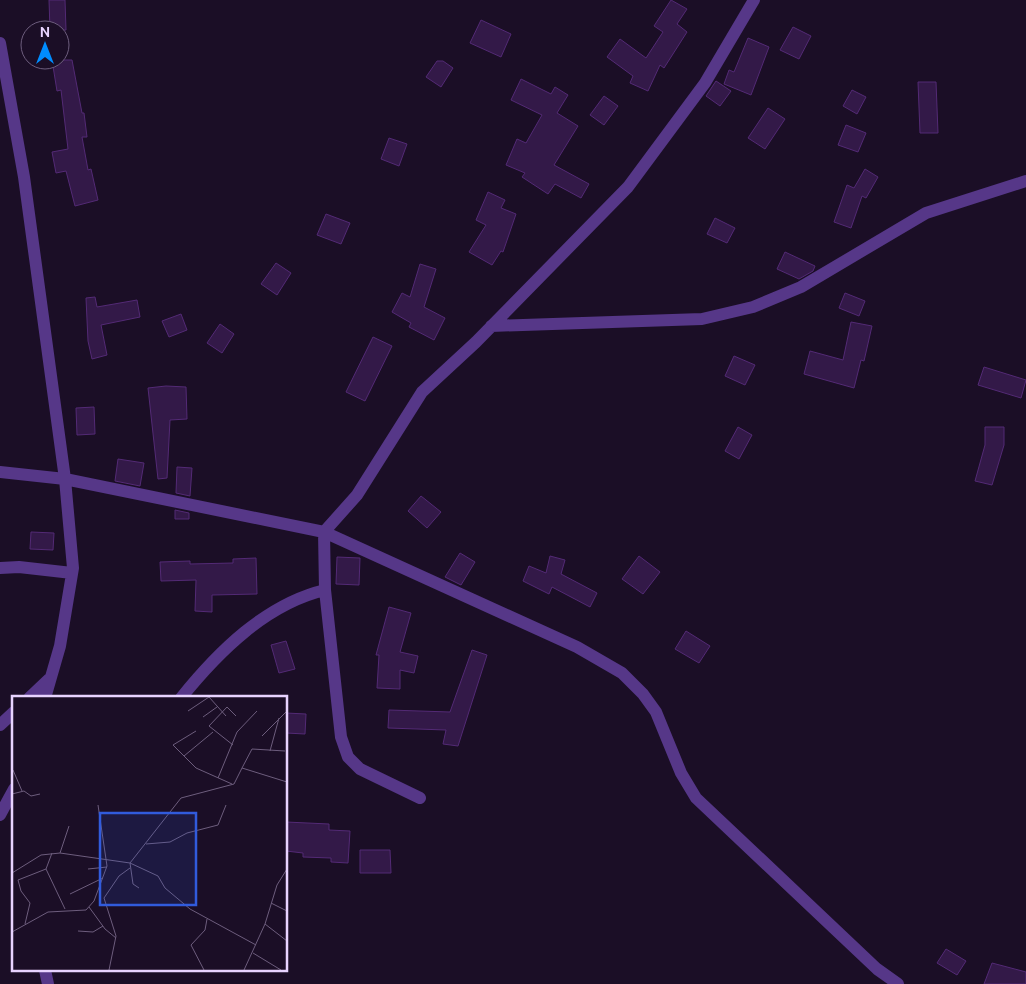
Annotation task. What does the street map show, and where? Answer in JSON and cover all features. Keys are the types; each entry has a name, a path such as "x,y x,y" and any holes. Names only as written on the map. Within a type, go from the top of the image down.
{"street":[{"path":"420,798 360,769 348,757 341,737 325,590 324,532 357,495 422,392 491,326 628,187 704,83 754,0"},
{"path":"0,43 24,176 64,479 72,573 60,646 45,696"},
{"path":"491,326 702,319 753,307 801,287 926,213 1026,181"},
{"path":"0,472 64,479 324,532 577,648 622,673 644,694 656,712 681,773 696,798 877,969 898,984"},
{"path":"0,568 19,567 72,573"},
{"path":"183,696 203,670 252,627 293,600 325,590"},
{"path":"31,696 51,678"},
{"path":"0,724 12,714"},
{"path":"0,815 12,793"}],"building":[{"path":"49,0 65,0 66,20 50,20"},
{"path":"671,0 687,9 677,24 687,32 664,68 660,65 648,91 630,83 633,76 607,57 620,39 646,58 663,32 654,26"},
{"path":"481,20 511,34 501,57 470,43"},
{"path":"793,27 811,36 799,59 780,50"},
{"path":"748,38 769,47 751,95 724,84 729,70 734,72"},
{"path":"70,60 72,60 82,113 84,113 87,137 82,137 88,170 91,169 98,200 75,206 66,171 56,173 52,152 68,149 61,90 57,91 54,70 70,70"},
{"path":"437,61 443,61 453,68 441,87 426,77"},
{"path":"521,79 551,94 555,87 568,95 557,113 578,126 554,165 589,184 581,198 555,184 548,194 522,177 525,173 506,165 517,139 526,143 542,115 511,100"},
{"path":"716,81 731,91 720,106 706,96"},
{"path":"918,82 936,82 938,133 920,133"},
{"path":"852,90 866,97 857,114 843,106"},
{"path":"604,96 618,106 604,125 590,115"},
{"path":"768,108 785,119 765,149 748,138"},
{"path":"846,125 866,133 858,152 838,145"},
{"path":"389,138 407,144 399,166 381,159"},
{"path":"865,169 878,177 866,198 862,196 851,228 834,222 847,185 854,188"},
{"path":"488,192 505,200 501,208 516,214 503,252 501,251 492,265 469,252 486,225 476,220"},
{"path":"326,214 350,223 341,244 317,235"},
{"path":"715,218 735,228 727,243 707,234"},
{"path":"785,252 815,266 813,271 799,279 777,269"},
{"path":"276,263 291,273 277,295 261,284"},
{"path":"420,264 436,269 424,307 445,318 434,340 409,327 411,323 392,312 402,293 410,297"},
{"path":"845,293 865,301 859,316 839,308"},
{"path":"95,297 97,307 137,300 140,317 101,325 107,355 92,359 88,341 86,298"},
{"path":"181,314 187,330 169,337 162,321"},
{"path":"851,322 872,326 864,361 861,360 854,388 804,374 810,351 843,360"},
{"path":"220,324 234,334 222,353 207,343"},
{"path":"373,337 392,346 365,401 346,392"},
{"path":"734,356 755,365 745,385 725,376"},
{"path":"984,367 1026,380 1021,398 978,385"},
{"path":"166,386 186,387 187,419 170,420 167,478 158,479 148,388"},
{"path":"94,407 95,434 77,435 76,408"},
{"path":"738,427 752,435 739,459 725,451"},
{"path":"985,427 1004,427 1004,445 992,485 975,481 985,445"},
{"path":"118,459 144,463 140,486 115,481"},
{"path":"177,467 192,468 190,496 176,493"},
{"path":"421,496 441,512 427,528 408,511"},
{"path":"175,510 189,513 189,519 175,519"},
{"path":"31,532 54,533 53,550 30,549"},
{"path":"460,553 475,562 461,585 445,577"},
{"path":"550,556 565,560 561,574 597,593 590,607 552,587 549,594 523,581 529,566 546,573"},
{"path":"639,556 660,572 643,594 622,579"},
{"path":"337,557 360,558 359,585 336,584"},
{"path":"256,558 257,594 212,595 212,612 195,611 196,580 161,581 160,562 190,561 190,564 233,563 233,559"},
{"path":"389,607 411,613 400,652 418,656 414,673 400,670 400,689 377,688 379,655 376,655"},
{"path":"686,631 710,646 699,663 675,649"},
{"path":"286,641 295,669 279,673 271,645"},
{"path":"472,650 487,655 458,746 443,744 446,730 388,728 389,710 450,712"},
{"path":"288,713 306,714 305,734 288,733"},
{"path":"288,822 329,824 329,830 350,831 348,863 331,862 331,858 303,857 303,853 288,851"},
{"path":"360,850 390,850 391,873 360,873"},
{"path":"946,949 966,961 957,975 937,963"},
{"path":"992,963 1026,972 1026,984 984,984"}]}
